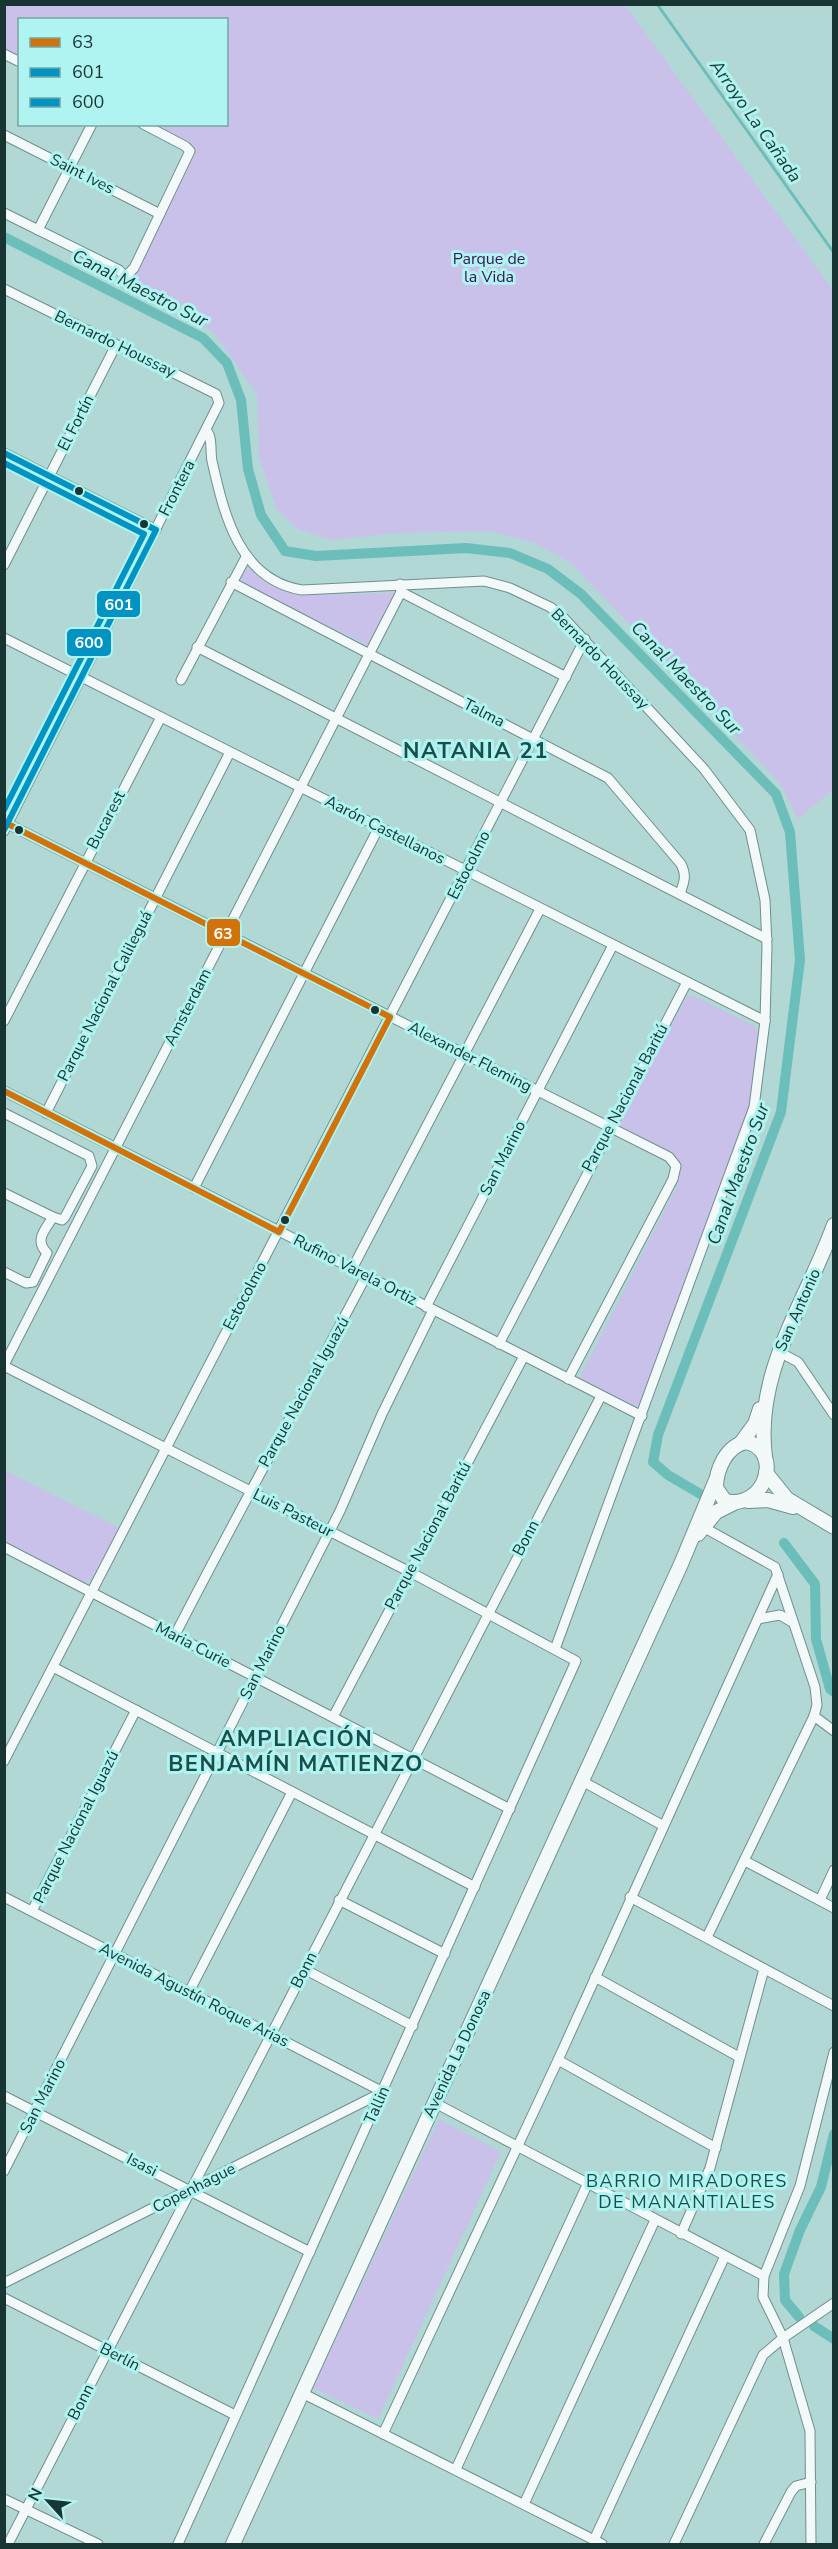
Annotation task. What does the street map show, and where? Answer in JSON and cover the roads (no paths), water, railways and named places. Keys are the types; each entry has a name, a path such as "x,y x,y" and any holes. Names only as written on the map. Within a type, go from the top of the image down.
{"main road":[{"name":"San Antonio","path":"741,1443 755,1424 779,1352 834,1225"},
{"name":"San Antonio","path":"765,1396 763,1431 765,1457"},
{"path":"741,1502 757,1493 766,1473 765,1457 753,1443 741,1443 726,1456 716,1480 718,1495 725,1502 741,1502 768,1500 804,1511"},
{"path":"766,1473 780,1492 804,1511 834,1527"},
{"name":"Avenida La Donosa","path":"233,2544 681,1564 716,1480"},
{"name":"Avenida La Donosa","path":"681,1564 716,1512 741,1502"}],"street":[{"path":"4,54 18,61"},
{"path":"38,230 91,126"},
{"path":"4,213 118,270 125,277 134,268 190,151 185,146 146,126"},
{"name":"Saint Ives","path":"4,135 160,214"},
{"path":"4,302 7,290"},
{"name":"Bernardo Houssay","path":"7,290 216,394 219,403"},
{"name":"El Fortín","path":"4,565 116,345"},
{"name":"Frontera","path":"6,825 219,403"},
{"name":"Bernardo Houssay","path":"206,430 210,433 212,460 226,517 235,539 246,556 267,577 294,589 400,588 458,580 495,583 550,607 585,639 704,769 750,830 765,900 767,939 765,1021 754,1107 555,1649"},
{"path":"4,453 156,530"},
{"path":"181,680 246,556"},
{"name":"Talma","path":"231,582 614,783 681,864 685,880 680,894"},
{"path":"400,588 566,677"},
{"name":"Amsterdam","path":"4,1366 301,788 400,588"},
{"name":"Aarón Castellanos","path":"4,638 765,1021"},
{"name":"Estocolmo","path":"4,1761 585,639"},
{"path":"197,647 767,939"},
{"name":"Bucarest","path":"4,1021 84,862 161,717"},
{"name":"Parque Nacional Calileguá","path":"46,1113 230,752"},
{"name":"Alexander Fleming","path":"6,825 226,933 669,1158 676,1166 673,1179 568,1379"},
{"path":"194,1188 379,827"},
{"path":"352,1269 540,909"},
{"name":"San Marino","path":"4,2171 330,1532 430,1308 613,945"},
{"name":"Parque Nacional Baritú","path":"499,1344 609,1127 687,982"},
{"name":"Rufino Varela Ortiz","path":"4,1091 642,1416"},
{"path":"4,1113 92,1160 92,1166 62,1220 4,1193"},
{"path":"4,1272 26,1283 33,1282 47,1253 41,1247 40,1240 52,1217"},
{"name":"Parque Nacional Iguazú","path":"175,1635 249,1491 294,1414 366,1276"},
{"path":"779,1352 798,1362 834,1415"},
{"name":"Parque Nacional Baritú","path":"333,1717 524,1356"},
{"name":"Luis Pasteur","path":"4,1366 573,1657 576,1661 575,1666"},
{"name":"Bonn","path":"8,2544 601,1396"},
{"path":"704,1527 770,1562 778,1574 817,1697 814,1716 707,1937"},
{"name":"Maria Curie","path":"4,1547 510,1809"},
{"path":"383,2434 558,2060 662,1825 778,1574"},
{"path":"758,1619 780,1615 792,1622"},
{"name":"Tallin","path":"178,2544 575,1666"},
{"path":"53,1667 475,1887"},
{"name":"Parque Nacional Iguazú","path":"32,1911 136,1710"},
{"path":"814,1716 834,1731"},
{"path":"582,1781 662,1825"},
{"path":"189,1992 292,1792"},
{"path":"745,1861 834,1908"},
{"path":"819,1900 834,1870"},
{"name":"Avenida Agustín Roque Arias","path":"4,1897 383,2092"},
{"path":"630,1897 834,2006"},
{"path":"339,1900 445,1954"},
{"path":"304,1969 413,2026"},
{"path":"681,2234 706,2180 764,1969"},
{"path":"595,1977 739,2057"},
{"path":"811,2544 810,2431 783,2338 763,2297 764,2276 800,2186 834,2052"},
{"path":"558,2060 716,2148"},
{"name":"Copenhague","path":"4,2283 383,2092"},
{"name":"Isasi","path":"4,2096 310,2252"},
{"path":"435,2103 587,2185 764,2276"},
{"path":"456,2469 587,2185"},
{"path":"524,2504 655,2220"},
{"path":"302,2393 598,2542 724,2256"},
{"name":"Berlín","path":"4,2298 235,2415"},
{"path":"674,2544 763,2355 783,2338 834,2303"},
{"path":"764,2544 791,2492 796,2486 811,2482"},
{"path":"4,2499 98,2544"}],"waterway":[{"name":"Arroyo La Cañada","path":"657,4 834,253"},
{"name":"Canal Maestro Sur","path":"4,237 203,338 227,363 241,400 248,469 261,515 285,551 316,556 466,548 510,553 548,569 581,594 776,794 790,832 800,960 781,1112 658,1435 653,1462 668,1475 702,1495"},
{"name":"Canal Maestro Sur","path":"784,1543 815,1584 816,1639 830,1689 834,1692"},
{"name":"Canal Maestro Sur","path":"799,2317 785,2300 784,2274 800,2230 821,2187 834,2134"},
{"name":"Canal Maestro Sur","path":"814,2326 834,2339"}],"district":[{"name":"NATANIA 21","path":"476,751"},
{"name":"AMPLIACIÓN BENJAMÍN MATIENZO","path":"296,1752"},
{"name":"BARRIO MIRADORES DE MANANTIALES","path":"687,2191"}],"park label":[{"name":"Parque de la Vida","path":"489,268"}]}
